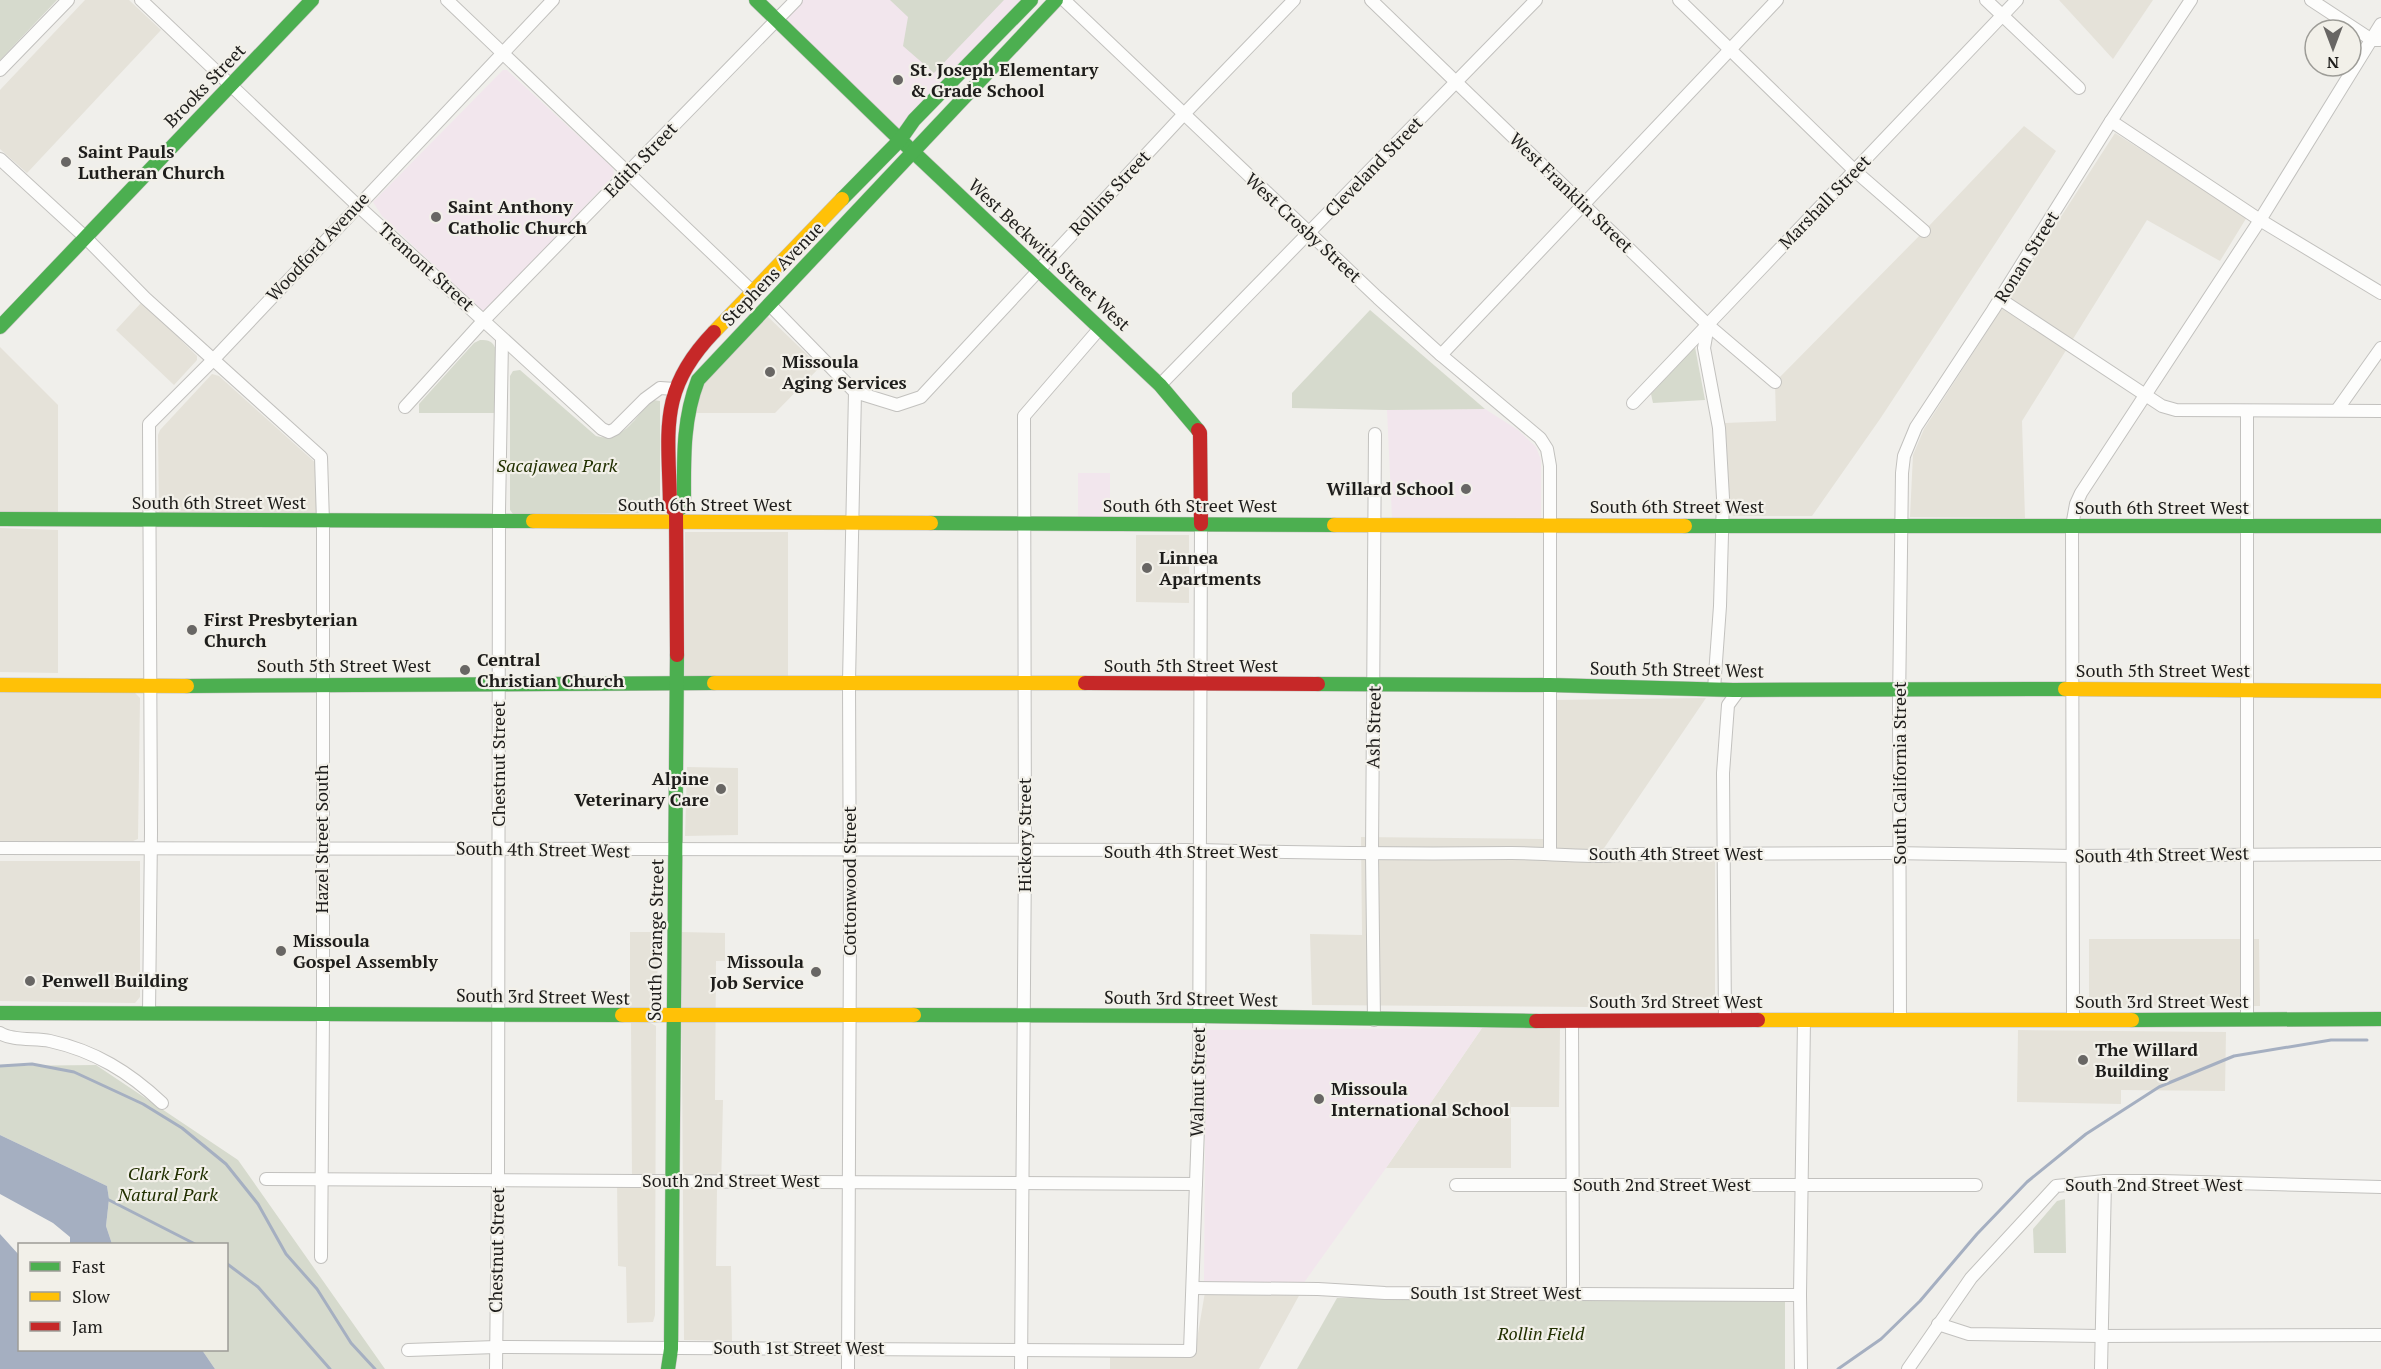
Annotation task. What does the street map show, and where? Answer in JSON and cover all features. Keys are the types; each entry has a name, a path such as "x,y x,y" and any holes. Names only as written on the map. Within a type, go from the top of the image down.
{"main road":[{"name":"Brooks Street","path":"0,327 312,0"},
{"name":"West Beckwith Street West","path":"756,0 900,140 1160,385 1200,433 1201,524"},
{"name":"Stephens Avenue","path":"1031,0 914,120 900,140 702,347 685,368 675,389 670,414 670,506 676,517 684,505 685,417 698,380 1056,0"},
{"name":"South 6th Street West","path":"0,519 323,522 676,517 850,524 2381,526"},
{"name":"South Orange Street","path":"668,1369 677,684 676,517"},
{"name":"South 5th Street West","path":"0,685 849,682 1550,685 1739,690 1900,688 2381,691"},
{"name":"South 3rd Street West","path":"0,1013 1199,1016 1572,1021 2381,1019"}],"street":[{"path":"0,70 68,0"},
{"name":"Tremont Street","path":"141,0 357,205 484,320 502,340 602,429 609,432 660,388 675,389"},
{"path":"447,0 753,293"},
{"name":"Woodford Avenue","path":"149,1013 151,686 149,424 213,360 553,0"},
{"name":"Edith Street","path":"408,403 484,320 796,0"},
{"name":"West Crosby Street","path":"1064,0 1183,115 1441,355 1539,438 1547,449 1550,466 1550,525"},
{"name":"Rollins Street","path":"855,392 897,405 921,397 1038,269 1294,0"},
{"name":"West Franklin Street","path":"1371,0 1708,325 1774,382"},
{"name":"Cleveland Street","path":"1160,385 1536,0"},
{"path":"1679,0 1855,171 1924,231"},
{"path":"1441,355 1778,0"},
{"path":"1986,0 2079,88"},
{"name":"Marshall Street","path":"1633,403 2018,0"},
{"name":"Ronan Street","path":"1901,526 1902,473 1908,443 1916,427 2191,0"},
{"path":"2311,0 2376,40"},
{"path":"2073,1020 2072,526 2076,504 2376,40 2381,24"},
{"path":"2111,121 2260,220 2381,293"},
{"path":"0,159 213,360"},
{"path":"2000,299 2162,406 2176,410 2381,411"},
{"path":"770,304 855,392"},
{"path":"1708,325 1704,348 1722,447 1723,525 1720,606 1713,688"},
{"name":"Hickory Street","path":"1021,1369 1025,852 1024,416 1100,328"},
{"name":"Chestnut Street","path":"496,1369 499,521 502,340"},
{"path":"2337,410 2381,348"},
{"name":"Hazel Street South","path":"213,360 321,457 323,522 321,1257"},
{"name":"Cottonwood Street","path":"848,1369 850,524 855,392"},
{"path":"2247,411 2247,1020"},
{"name":"Ash Street","path":"1374,1020 1372,854 1375,434"},
{"name":"Walnut Street","path":"1190,1351 1199,1016 1201,524"},
{"path":"1550,525 1550,853"},
{"name":"South California Street","path":"1900,1019 1901,526"},
{"path":"1725,1020 1723,773 1728,705 1739,690"},
{"name":"South 4th Street West","path":"0,848 1025,852 1201,850 1372,854 1550,853 1612,856 1629,854 1899,853 2073,856 2381,854"},
{"path":"1801,1369 1804,1020"},
{"path":"1572,1021 1573,1293"},
{"path":"0,1033 10,1037 36,1039 71,1046 97,1056 120,1068 162,1103"},
{"name":"South 2nd Street West","path":"266,1179 1196,1184"},
{"path":"2101,1369 2104,1181"},
{"name":"South 2nd Street West","path":"1908,1369 1971,1278 2051,1190 2063,1184 2104,1181 2381,1187"},
{"name":"South 2nd Street West","path":"1456,1185 1976,1185"},
{"name":"South 1st Street West","path":"1193,1288 1318,1289 1385,1293 1800,1295"},
{"path":"1938,1324 1969,1334 2381,1335"},
{"name":"South 1st Street West","path":"408,1350 496,1347 1190,1351"}],"shaded area":[{"path":"85,0 129,0 161,30 27,173 0,149 0,90"},
{"name":"St. Joseph Elementary & Grade School","path":"796,0 1031,0 900,140 777,19"},
{"path":"2059,0 2153,0 2113,59"},
{"path":"503,70 507,70 613,168 614,175 492,306 482,311 382,216 373,202"},
{"path":"2024,126 2056,151 1880,419 1812,516 1733,516 1730,506 1725,423 1776,421 1775,382"},
{"path":"2115,133 2247,217 2220,261 2147,220 2022,421 2025,518 1910,517 1913,455 1924,429"},
{"path":"142,302 197,356 197,360 174,385 116,330"},
{"path":"763,312 820,367 775,413 688,413 695,385"},
{"path":"0,347 58,405 58,513 0,512"},
{"path":"212,374 219,376 318,465 317,513 159,512 158,435 160,430"},
{"name":"Willard School","path":"1485,409 1518,430 1536,447 1541,460 1541,518 1392,518 1387,410"},
{"path":"1078,473 1110,473 1110,517 1078,517"},
{"path":"0,528 58,530 58,673 0,672"},
{"path":"685,532 788,532 788,679 685,679"},
{"path":"1136,535 1189,535 1189,603 1136,602"},
{"path":"0,692 135,693 140,698 138,839 133,841 0,842"},
{"path":"1706,698 1596,860 1715,860 1715,1008 1312,1005 1310,934 1362,935 1361,837 1543,839 1553,700"},
{"path":"687,767 738,768 738,835 685,836"},
{"path":"0,861 140,861 140,997 135,1003 0,1001"},
{"path":"630,932 659,932 656,1010 630,1010"},
{"path":"681,932 725,933 725,961 716,961 715,1100 723,1100 721,1189 717,1189 716,1266 731,1266 732,1341 684,1340"},
{"path":"2089,939 2259,939 2260,1006 2089,1007"},
{"path":"649,1022 656,1026 655,1315 653,1322 627,1323 626,1267 618,1266 617,1180 632,1180 631,1023"},
{"path":"1482,1028 1560,1028 1559,1107 1511,1107 1511,1168 1386,1168"},
{"name":"Missoula International School","path":"1482,1028 1303,1284 1204,1283 1206,1030"},
{"path":"2018,1030 2226,1032 2225,1091 2121,1090 2121,1104 2017,1102"},
{"path":"1205,1292 1301,1292 1259,1369 1110,1369 1110,1357 1184,1355 1195,1351"}],"green space":[{"path":"0,0 57,0 0,60"},
{"path":"890,0 1004,0 934,73 903,46 908,17"},
{"path":"1370,310 1485,409 1292,408 1292,393"},
{"path":"480,340 490,342 496,350 496,413 419,413 419,404 474,343"},
{"path":"1695,347 1705,400 1653,403 1651,394"},
{"name":"Sacajawea Park","path":"520,370 596,436 613,436 620,433 649,403 653,400 660,401 660,509 654,513 513,514 510,510 510,376 513,371"},
{"name":"Clark Fork Natural Park","path":"96,1065 238,1160 385,1369 215,1369 203,1351 228,1351 228,1243 112,1243 106,1226 109,1199 107,1186 0,1135 0,1066"},
{"path":"2065,1199 2066,1253 2034,1253 2033,1229 2057,1201"},
{"name":"Rollin Field","path":"1337,1298 1785,1300 1785,1369 1297,1369"}],"water":[{"path":"0,1135 107,1186 109,1199 106,1226 112,1243 70,1243 70,1237 53,1223 0,1194"},
{"path":"0,1234 18,1254 18,1351 203,1351 215,1369 0,1369"}],"waterway":[{"path":"1838,1369 1881,1339 1920,1301 1977,1234 2027,1182 2086,1134 2159,1087 2234,1056 2331,1040 2367,1040"},
{"path":"0,1066 32,1064 74,1072 143,1104 182,1128 226,1164 258,1204 286,1254 317,1289 351,1343 375,1369"},
{"path":"107,1199 193,1243"},
{"path":"228,1264 258,1287 330,1369"}],"traffic: fast":[{"path":"0,327 312,0"},
{"path":"756,0 1160,385 1198,430"},
{"path":"842,199 900,140 914,120 1031,0"},
{"path":"676,512 684,505 684,457 687,426 698,380 1056,0"},
{"path":"0,519 533,521"},
{"path":"931,523 1334,525"},
{"path":"1685,526 2381,526"},
{"path":"668,1369 671,1349 677,655"},
{"path":"187,686 714,683"},
{"path":"1318,684 1550,685 1733,690 2065,689"},
{"path":"0,1013 622,1015"},
{"path":"914,1015 1536,1021"},
{"path":"2132,1020 2381,1019"}],"traffic: slow":[{"path":"714,332 842,199"},
{"path":"533,521 931,523"},
{"path":"1334,525 1685,526"},
{"path":"714,683 1085,683"},
{"path":"0,685 187,686"},
{"path":"2065,689 2381,691"},
{"path":"622,1015 914,1015"},
{"path":"1758,1020 2132,1020"}],"traffic: jam":[{"path":"676,512 670,506 668,455 670,413 683,374 696,353 714,332"},
{"path":"1198,430 1200,433 1201,524"},
{"path":"676,512 677,655"},
{"path":"1085,683 1318,684"},
{"path":"1536,1021 1758,1020"}],"place":[{"name":"St. Joseph Elementary & Grade School","path":"898,80"},
{"name":"Saint Pauls Lutheran Church","path":"66,162"},
{"name":"Saint Anthony Catholic Church","path":"436,217"},
{"name":"Missoula Aging Services","path":"770,372"},
{"name":"Willard School","path":"1466,489"},
{"name":"Linnea Apartments","path":"1147,568"},
{"name":"First Presbyterian Church","path":"192,630"},
{"name":"Central Christian Church","path":"465,670"},
{"name":"Alpine Veterinary Care","path":"721,789"},
{"name":"Missoula Gospel Assembly","path":"281,951"},
{"name":"Missoula Job Service","path":"816,972"},
{"name":"Penwell Building","path":"30,981"},
{"name":"The Willard Building","path":"2083,1060"},
{"name":"Missoula International School","path":"1319,1099"}]}
